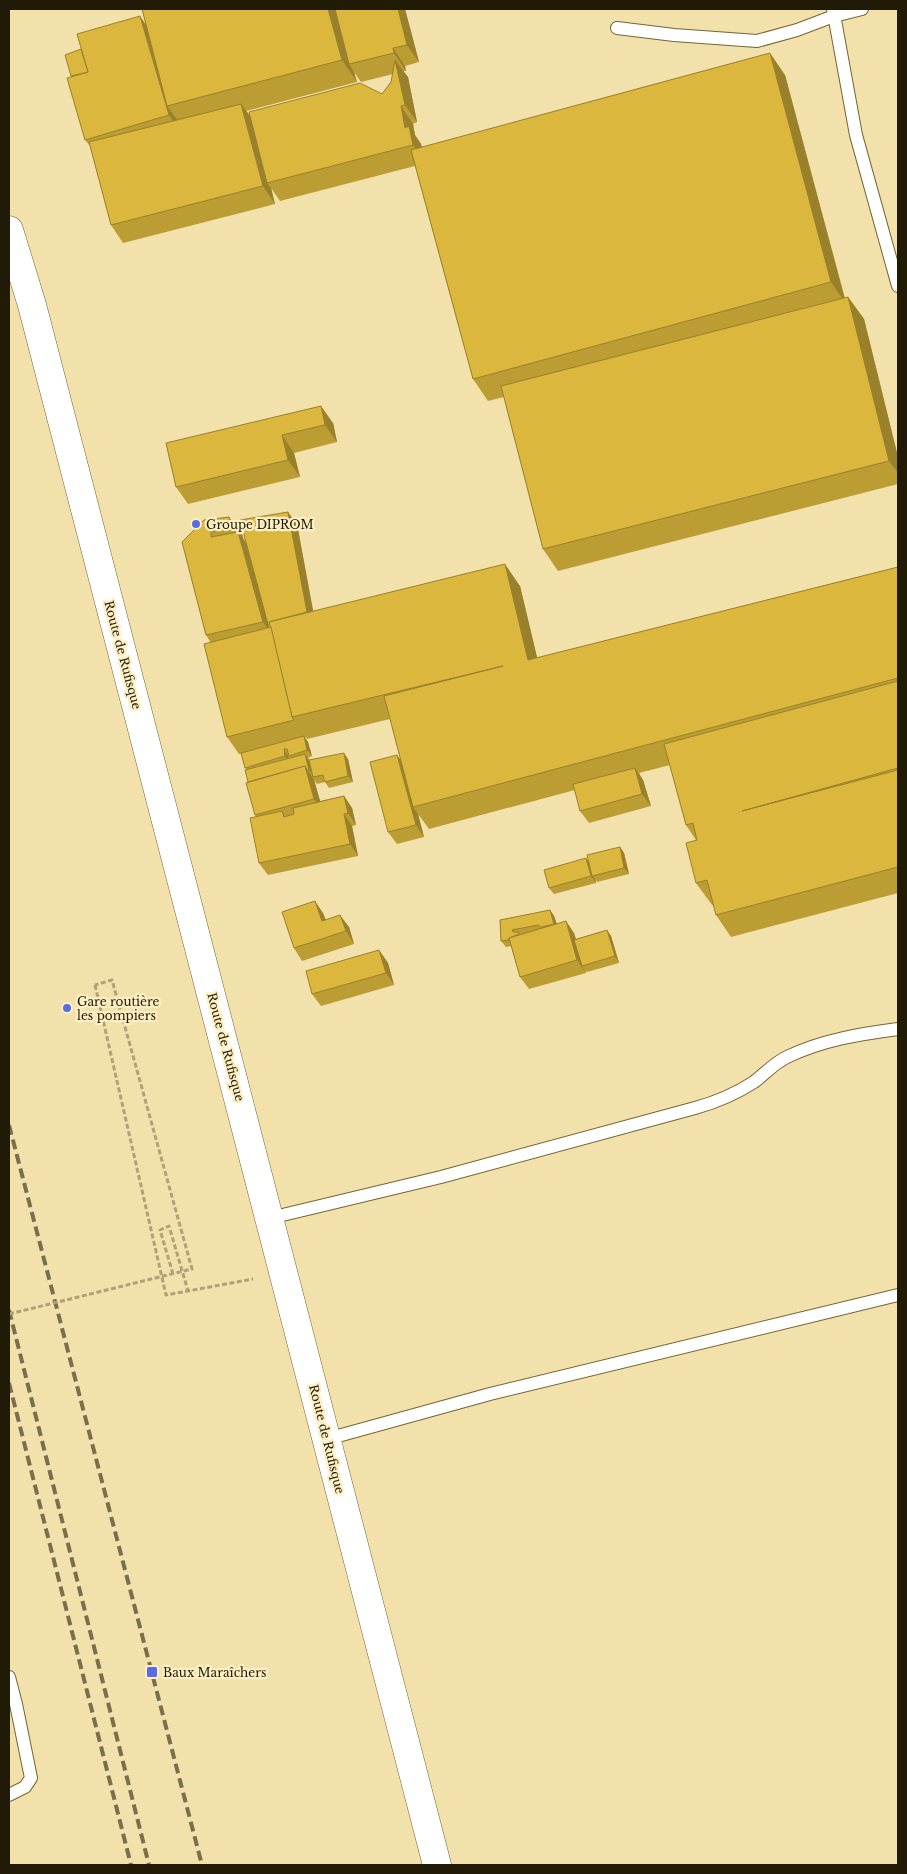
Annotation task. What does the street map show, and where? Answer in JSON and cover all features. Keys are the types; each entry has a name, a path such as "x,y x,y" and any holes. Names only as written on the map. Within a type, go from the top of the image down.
{"main road":[{"name":"Route de Rufisque","path":"9,230 32,305 270,1218 436,1865"}],"lane":[{"path":"617,28 674,35 757,41 798,30 833,12 862,9"},
{"path":"833,12 856,135 898,286"},
{"path":"270,1218 441,1177 727,1099 754,1082 787,1057 826,1042 854,1034 898,1029"},
{"path":"327,1439 490,1394 898,1295"},
{"path":"9,1677 12,1705 31,1778 25,1788 9,1795"}],"path":[{"path":"9,1314 173,1274 192,1269 112,980 95,985 166,1295 284,1273"},
{"path":"173,1274 160,1230 168,1226 188,1291"}],"building":[{"path":"142,9 328,9 342,60 167,106"},
{"path":"335,9 398,9 407,45 393,48 394,53 349,64"},
{"path":"140,16 169,115 85,140 67,78 88,72 77,34"},
{"path":"81,49 88,72 71,76 65,55"},
{"path":"770,53 831,282 473,379 411,150"},
{"path":"395,60 405,105 401,106 405,128 409,126 413,145 267,183 249,112 360,83 382,94 391,82"},
{"path":"241,104 263,186 111,225 89,142"},
{"path":"848,297 889,461 543,549 501,386"},
{"path":"321,406 325,425 282,435 288,460 176,487 166,443"},
{"path":"288,512 307,612 269,622 271,627 269,628 240,520"},
{"path":"229,517 232,528 211,532 211,537 238,532 263,622 206,635 182,542 204,520"},
{"path":"505,564 528,660 898,567 898,678 413,807 384,696 503,666 292,717 269,622"},
{"path":"271,627 294,720 227,737 204,644"},
{"path":"898,681 898,768 742,811 898,770 898,867 716,915 707,880 696,883 686,843 697,840 693,823 686,825 664,744"},
{"path":"304,736 307,750 289,756 287,749 284,749 285,756 245,768 241,753"},
{"path":"344,753 348,776 325,782 323,775 313,777 309,760"},
{"path":"305,754 308,771 305,766 248,782 245,770"},
{"path":"397,755 416,825 388,832 370,762"},
{"path":"305,766 314,799 255,815 246,783"},
{"path":"635,768 642,794 580,811 573,784"},
{"path":"344,796 348,813 344,814 350,844 259,863 250,818 282,811 284,817 294,814 293,808"},
{"path":"620,847 624,868 592,876 587,855"},
{"path":"586,858 591,876 549,888 544,870"},
{"path":"315,901 322,921 340,915 346,931 294,948 282,912"},
{"path":"550,910 554,924 512,930 519,934 509,938 509,940 501,941 500,920"},
{"path":"566,921 577,960 520,977 509,938"},
{"path":"607,930 615,956 582,966 574,940"},
{"path":"379,950 386,973 312,994 306,971"}],"railway":[{"path":"9,1125 202,1865"},
{"path":"9,1310 149,1865"},
{"path":"9,1383 131,1865"}],"place":[{"name":"Groupe DIPROM","path":"196,524"},
{"name":"Gare routière les pompiers","path":"67,1008"},
{"name":"Baux Maraîchers","path":"152,1672"}]}
